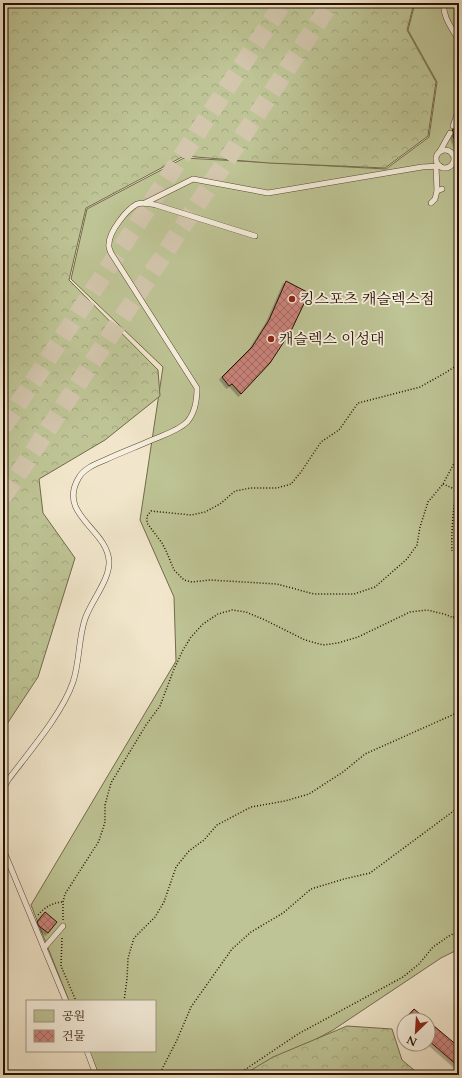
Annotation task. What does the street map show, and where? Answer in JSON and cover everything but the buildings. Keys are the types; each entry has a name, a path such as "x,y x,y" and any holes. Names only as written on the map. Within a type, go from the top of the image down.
{"lane":[{"path":"444,3 443,9 445,18 459,41"},
{"path":"453,126 459,109"},
{"path":"431,202 435,199 439,190 436,157 450,133"},
{"path":"3,789 54,718 73,683 78,665 80,642 85,620 108,570 109,560 106,550 99,538 75,508 73,500 74,489 78,478 83,472 96,463 175,430 187,422 193,412 197,400 197,388 111,253 108,244 120,220 137,205 145,203 193,179 268,193 422,167 438,166 444,168 450,166 454,159 452,154 448,151 439,152"},
{"path":"418,175 422,167"},
{"path":"145,203 255,236"},
{"path":"3,849 66,1000"},
{"path":"44,948 63,926"},
{"path":"87,1052 96,1075"}],"path":[{"path":"459,364 420,387 358,403 339,430 321,442 291,484 277,488 251,488 235,491 220,504 205,512 191,516 151,511 147,516 147,523 162,543 174,570 184,580 192,582 210,580 277,584 314,594 354,594 374,587 407,559 417,546 420,527 428,502 443,484 459,454"},
{"path":"443,484 457,490"},
{"path":"452,551 451,539 457,490 459,488"},
{"path":"76,1000 61,966 63,902 65,894 99,840 105,822 105,805 111,783 146,725 160,706 174,669 191,637 203,624 218,614 232,610 246,612 266,620 305,640 323,645 338,643 358,637 410,612 427,610 444,614 459,620"},
{"path":"452,617 459,616"},
{"path":"124,1000 128,958 134,938 154,916 164,902 176,867 189,851 204,840 217,826 251,807 285,802 309,794 343,772 365,754 459,712"},
{"path":"159,1075 177,1040 191,1007 232,950 251,932 283,913 311,889 344,879 370,874 459,807"},
{"path":"38,915 43,909 53,903 63,902"},
{"path":"237,1075 298,1034 403,977 419,964 433,947 448,936 459,931"}],"green space":[{"path":"3,3 414,3 407,30 436,82 428,136 385,168 269,163 184,156 86,208 69,280 158,370 160,396 105,440 39,479 43,513 75,558 38,677 3,730"},
{"path":"415,3 459,3 459,949 441,958 333,1030 250,1075 99,1075 89,1052 156,1052 156,1000 69,1000 31,905 176,661 174,597 140,520 163,367 71,279 87,209 184,158 386,169 429,137 437,82 408,30"},
{"path":"347,1026 392,1029 396,1041 396,1052 399,1052 402,1060 420,1075 243,1075 273,1057"}],"tunnel":[{"path":"3,427 283,3"},
{"path":"3,497 331,3"}],"place":[{"name":"킹스포츠 캐슬렉스점","path":"292,299"},
{"name":"캐슬렉스 이성대","path":"271,339"}]}
